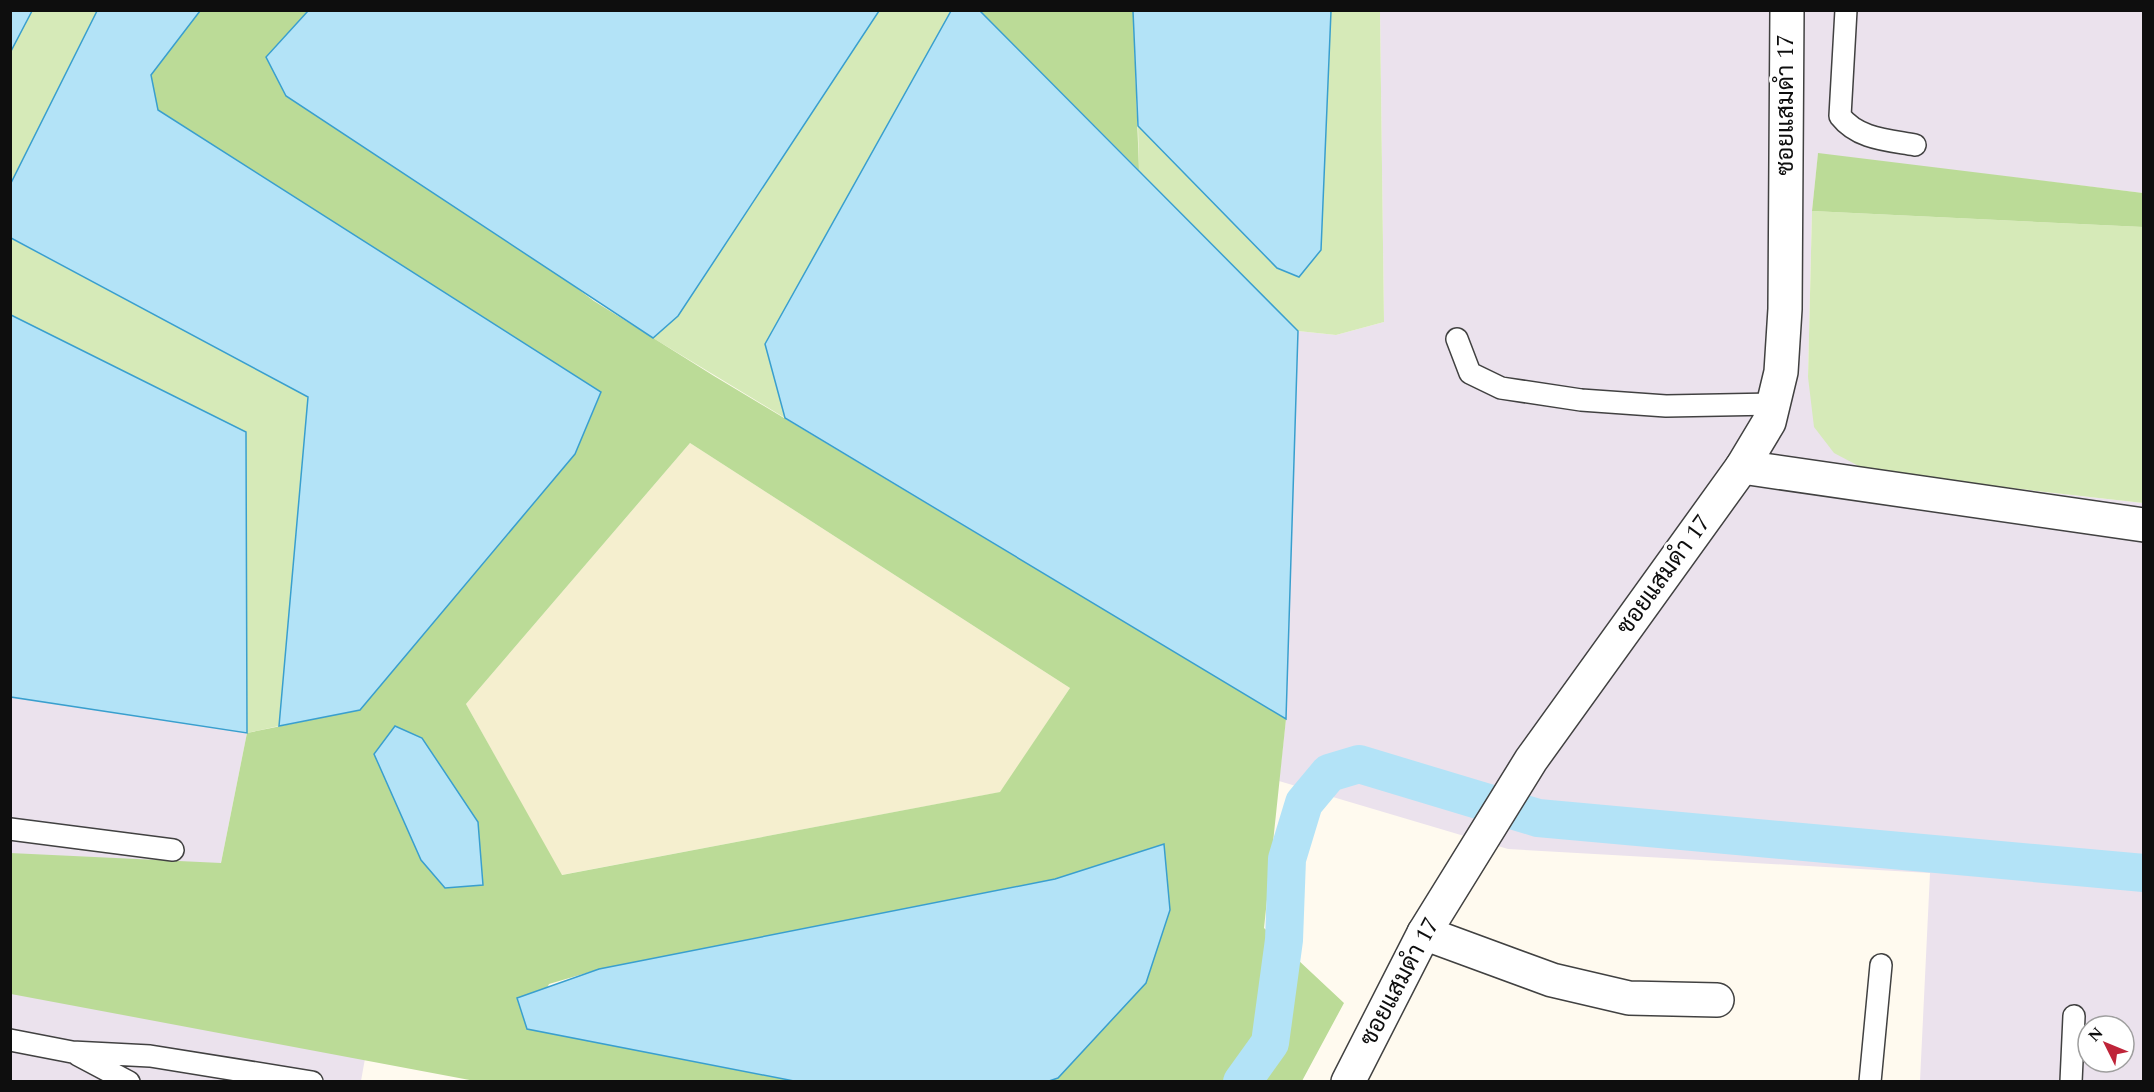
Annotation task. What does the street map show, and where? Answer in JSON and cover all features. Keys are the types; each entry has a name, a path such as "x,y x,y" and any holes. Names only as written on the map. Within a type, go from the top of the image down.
{"street":[{"name":"ซอยแสมดำ 17","path":"1355,1080 1424,933 1531,760 1742,467 1769,422 1781,372 1785,309 1787,10"},
{"path":"1742,467 2144,525"},
{"path":"1424,933 1552,980 1629,998 1717,1000"}],"lane":[{"path":"1846,10 1840,116 1850,129 1864,135 1914,145"},
{"path":"1457,339 1470,373 1501,388 1581,400 1666,406 1774,404"},
{"path":"10,830 173,850"},
{"path":"1870,1082 1881,964"},
{"path":"2071,1082 2074,1016"},
{"path":"10,1040 72,1052 150,1056 312,1082"},
{"path":"72,1052 129,1082"}],"shaded area":[{"path":"1380,11 2143,11 2143,193 1818,154 1812,211 1808,377 1870,472 2143,503 2143,1081 1920,1081 1930,873 1508,849 1279,781 1286,719 1298,331 1336,335 1384,322"},
{"path":"690,443 1070,688 1001,792 561,875 466,704"},
{"path":"10,697 247,733 221,863 397,879 361,1081 11,1081"}],"green space":[{"path":"32,11 97,11 11,183 11,51"},
{"path":"200,11 308,11 266,57 594,301 714,376 1286,719 1264,928 1344,1003 1302,1081 1049,1081 1058,1078 1164,844 1055,879 600,969 549,984 527,1029 794,1081 475,1081 11,994 10,853 221,863 247,733 360,710 575,454 601,393 157,110 151,75","holes":["690,443 1070,688 1000,792 562,875 466,704"]},
{"path":"879,11 951,11 765,344 785,418 653,338 678,316"},
{"path":"980,11 1133,11 1139,170"},
{"path":"1331,11 1380,11 1384,322 1336,335 1298,331 1139,170 1138,126 1277,268 1299,277 1321,250"},
{"path":"1818,153 2143,193 2143,227 1812,211"},
{"path":"1812,211 2143,227 2143,503 1870,472 1834,453 1814,427 1808,377"},
{"path":"10,238 309,397 279,726 247,733 246,432 11,315"}],"water":[{"path":"10,11 32,11 11,51"},
{"path":"97,11 200,11 151,75 158,110 601,392 575,454 360,710 279,726 308,397 11,238 11,183"},
{"path":"308,11 879,11 678,316 653,338 286,96 266,57"},
{"path":"951,11 980,11 1298,331 1286,719 785,418 765,344"},
{"path":"1133,11 1331,11 1321,250 1299,277 1277,268 1138,126"},
{"path":"11,315 246,432 247,733 11,697"},
{"path":"395,726 422,738 478,822 483,885 445,888 421,860 374,754"},
{"path":"1164,844 1170,910 1146,983 1058,1078 1049,1081 794,1081 527,1029 517,998 599,969 1055,879"}],"waterway":[{"path":"1242,1082 1270,1043 1284,940 1287,859 1304,803 1329,773 1359,764 1538,818 2144,873"}]}
